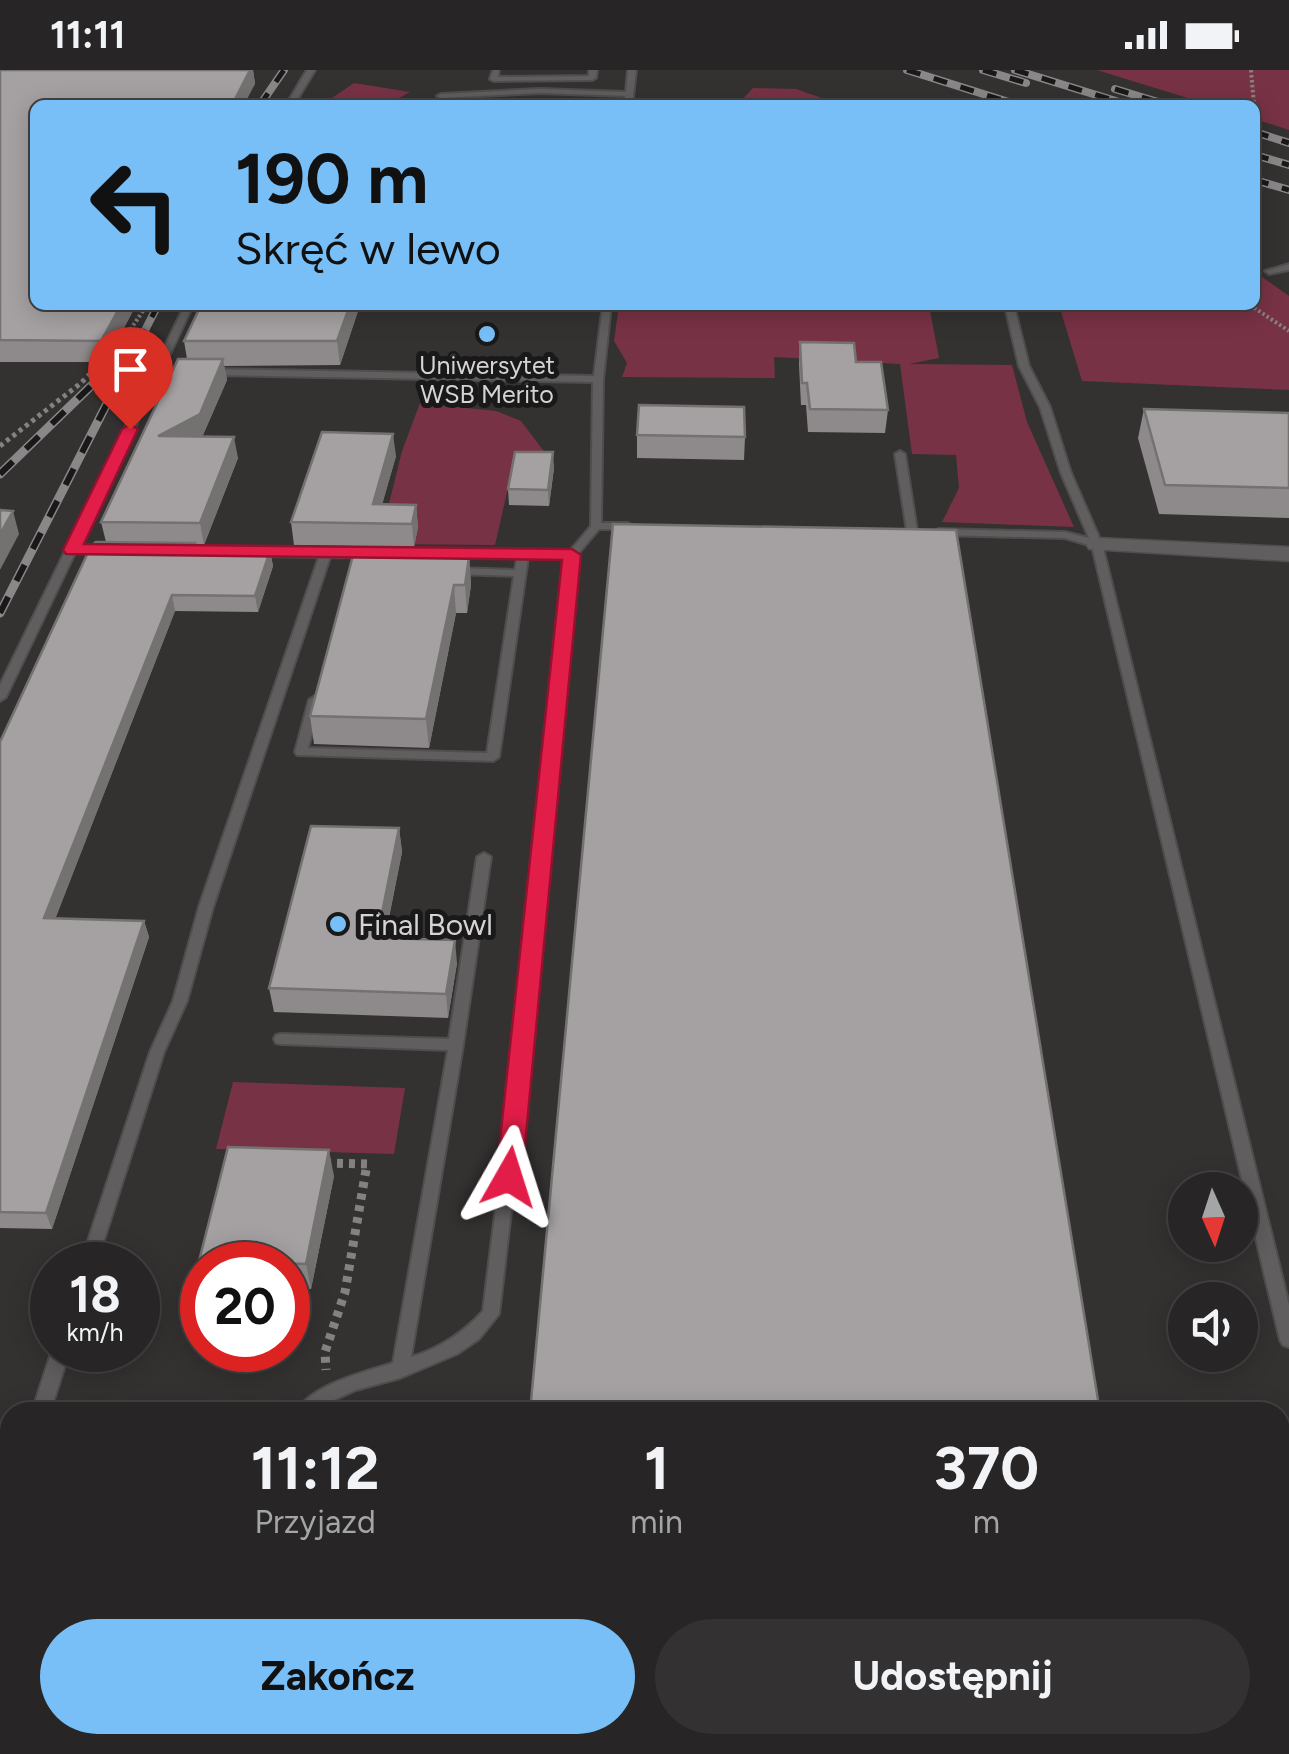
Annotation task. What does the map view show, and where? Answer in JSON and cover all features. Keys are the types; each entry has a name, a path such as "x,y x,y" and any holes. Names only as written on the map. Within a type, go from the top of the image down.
{"street":[{"path":"1097,544 1289,554"}],"lane":[{"path":"293,100 312,70"},
{"path":"496,71 494,79 539,79 592,78 593,70"},
{"path":"629,100 632,70"},
{"path":"539,79 540,91"},
{"path":"441,96 540,91 630,94"},
{"path":"1269,271 1289,267"},
{"path":"0,698 187,310"},
{"path":"319,1402 430,1360 478,1334 491,1314 572,555 596,526 598,378 606,310"},
{"path":"1010,310 1024,366 1045,407 1066,473 1097,544 1289,1340"},
{"path":"156,372 598,378"},
{"path":"900,454 912,531"},
{"path":"596,526 641,526"},
{"path":"893,530 1065,535 1097,544"},
{"path":"72,550 131,551"},
{"path":"247,552 572,555"},
{"path":"95,1242 144,1089 180,1001 206,907 325,554"},
{"path":"320,681 300,752 492,756 523,556"},
{"path":"444,571 520,572"},
{"path":"400,1370 484,856"},
{"path":"281,1040 456,1045"},
{"path":"44,1402 53,1372"}],"path":[{"path":"1251,70 1254,100"},
{"path":"0,446 106,364 144,310"},
{"path":"1257,310 1289,332"},
{"path":"320,1163 367,1164 345,1292 325,1352 327,1396"}],"shaded area":[{"path":"1097,70 1289,70 1289,130 1260,121 1260,100 1194,100"},
{"path":"354,83 410,92 395,100 329,100"},
{"path":"753,88 796,89 828,100 742,100"},
{"path":"1260,276 1289,296 1289,390 1082,381 1061,310 1260,310"},
{"path":"618,310 930,310 939,358 909,364 1012,365 1027,422 1074,527 942,522 959,488 956,455 912,454 900,364 774,357 775,378 622,377 627,363 614,341"},
{"path":"420,403 496,411 521,421 555,466 513,466 495,545 379,544 402,451"},
{"path":"233,1082 405,1088 394,1154 216,1149"}],"building":[{"path":"0,70 250,70 235,100 30,100 30,310 118,310 101,341 0,340"},
{"path":"199,310 348,310 337,341 184,341"},
{"path":"800,342 854,343 856,362 881,362 888,410 810,409 807,383 802,383"},
{"path":"178,359 223,359 200,414 158,436 234,437 200,523 101,522"},
{"path":"639,405 744,407 745,437 637,435"},
{"path":"1144,409 1289,413 1289,488 1165,485"},
{"path":"322,432 393,434 373,504 416,505 412,524 291,522"},
{"path":"515,452 553,452 548,490 508,489"},
{"path":"0,510 13,511 0,534"},
{"path":"613,524 956,530 1098,1402 531,1402"},
{"path":"96,542 195,543 193,549 270,551 255,596 172,595 44,918 144,921 46,1213 0,1212 0,742"},
{"path":"355,548 405,550 403,556 469,557 465,585 454,585 426,719 310,716"},
{"path":"311,826 399,828 377,938 455,940 446,994 269,988"},
{"path":"228,1147 329,1150 310,1244 204,1242"}],"railway":[{"path":"263,100 284,70"},
{"path":"907,70 1002,100"},
{"path":"983,70 1026,83"},
{"path":"1015,70 1113,100"},
{"path":"1115,89 1151,100"},
{"path":"1260,134 1289,143"},
{"path":"1260,156 1289,165"},
{"path":"1260,181 1289,190"},
{"path":"139,342 155,310"},
{"path":"0,613 140,339"},
{"path":"0,474 125,353"}],"place":[{"name":"Uniwersytet WSB Merito","path":"487,334"},
{"name":"Final Bowl","path":"338,924"}],"route":[{"path":"130,429 72,550 572,555 509,1177"}]}
